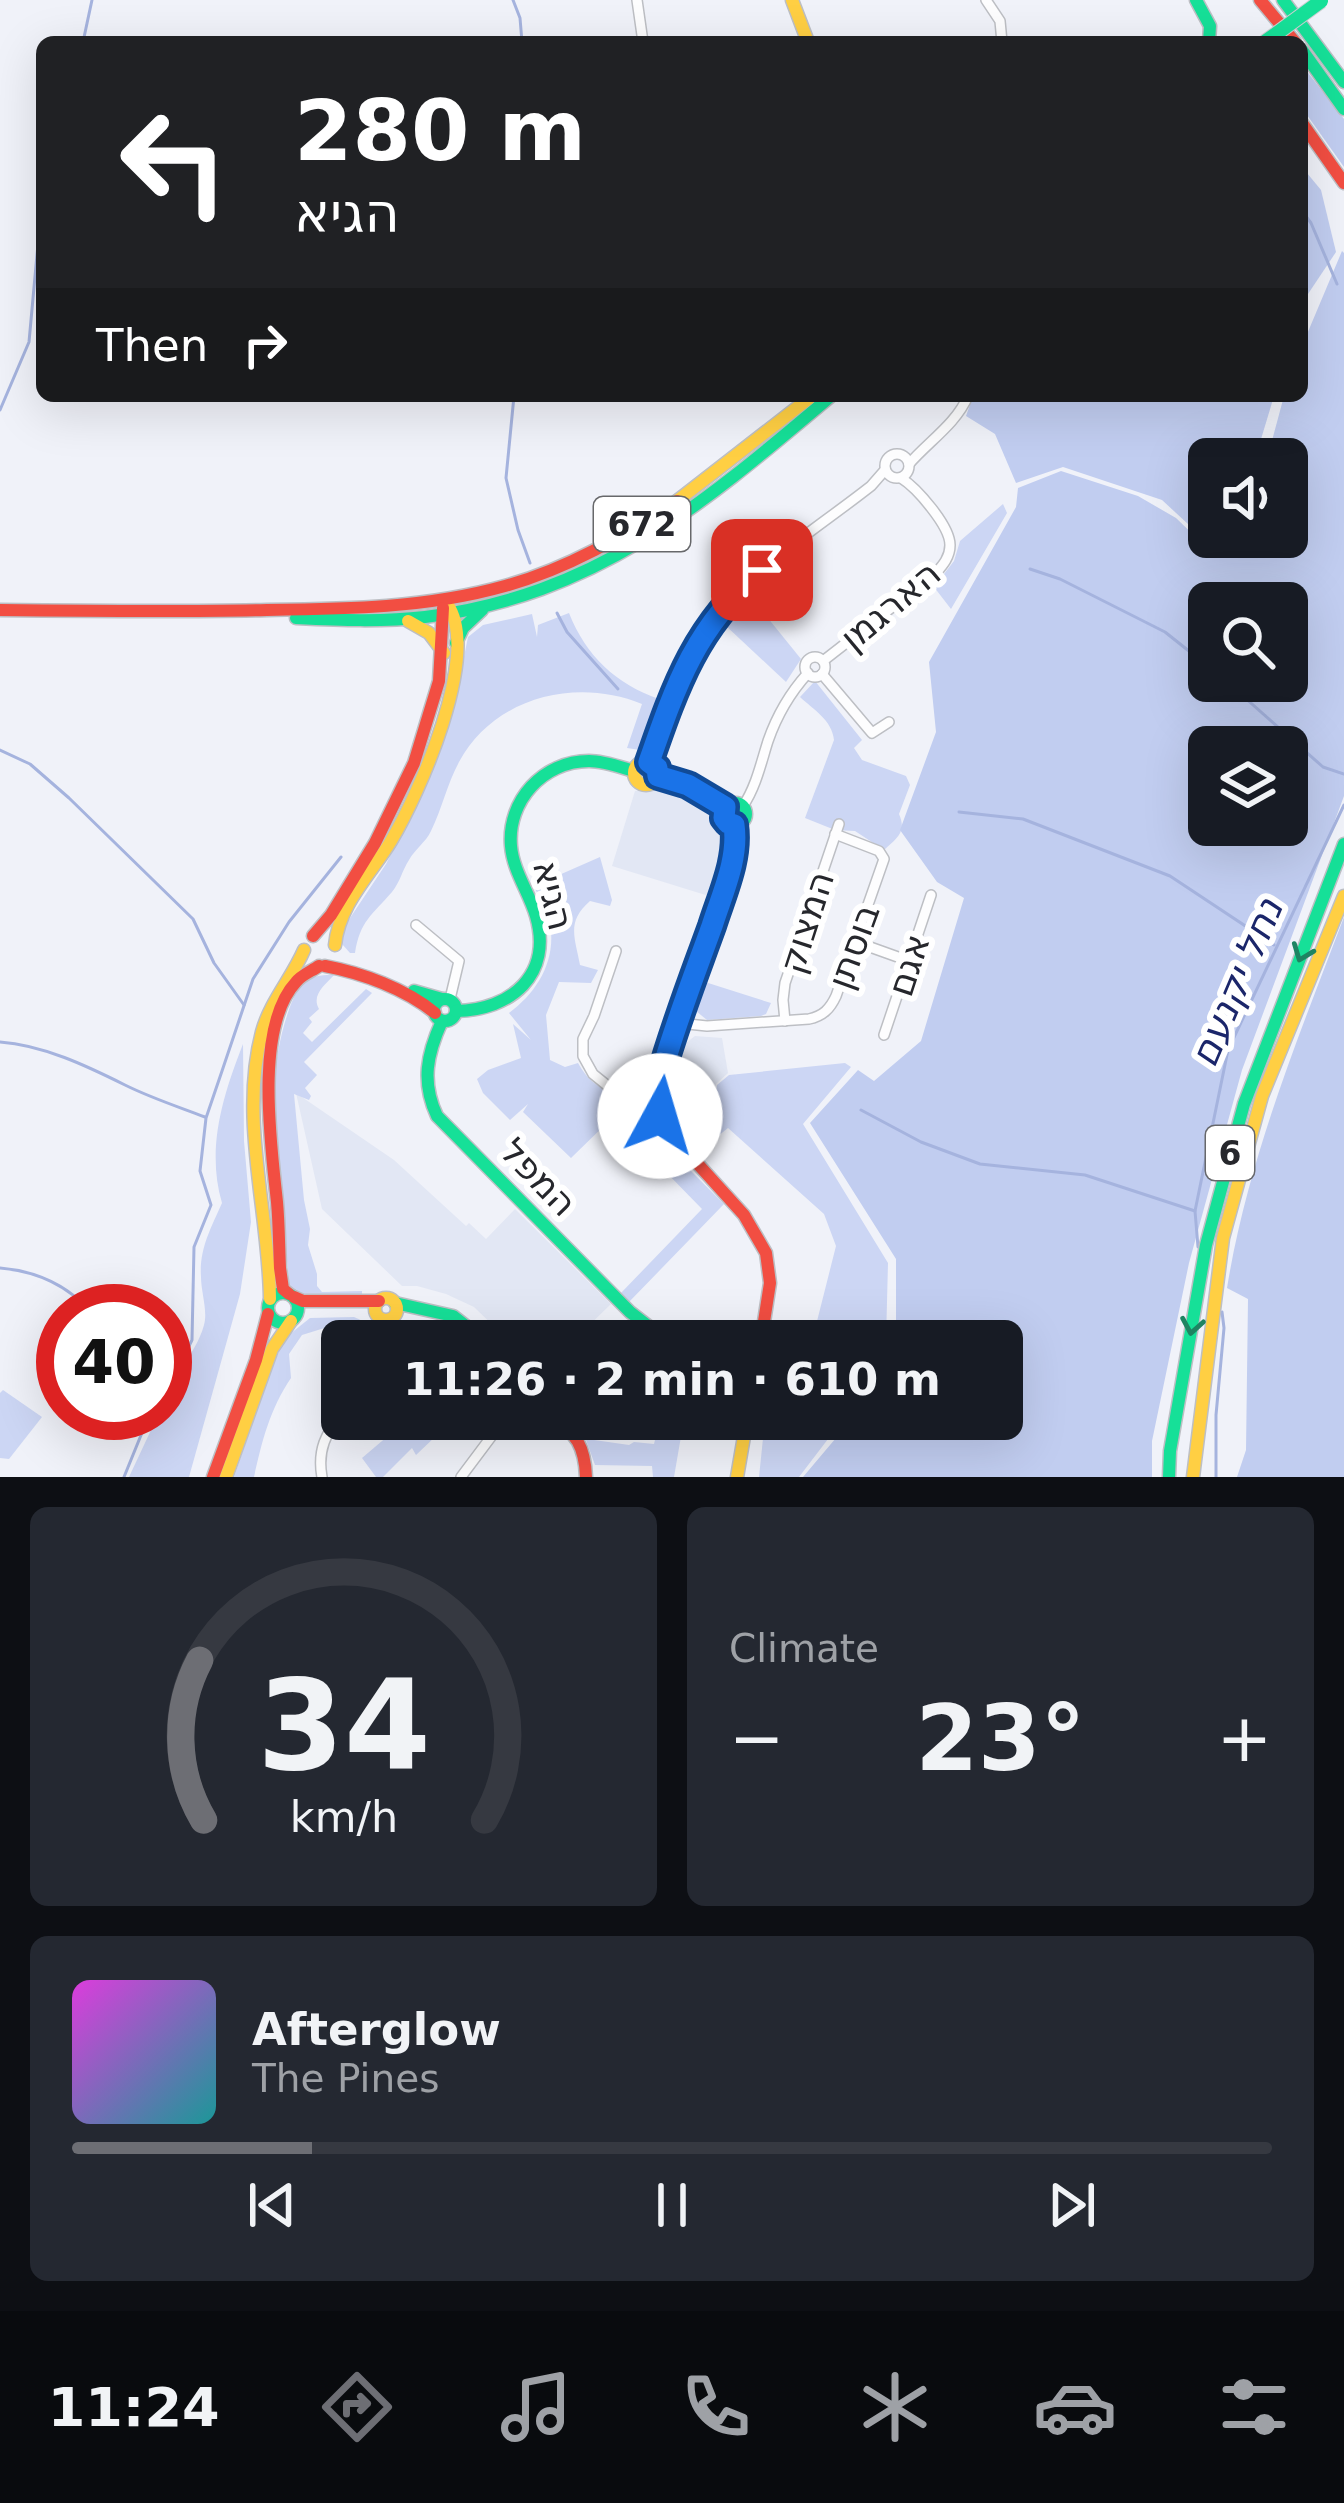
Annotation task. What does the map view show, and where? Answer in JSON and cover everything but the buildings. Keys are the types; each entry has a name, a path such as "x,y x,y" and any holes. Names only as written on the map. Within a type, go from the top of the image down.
{"main road":[{"path":"792,0 806,36"},
{"path":"1201,0 1209,36"},
{"path":"1201,0 1217,20 1219,36"},
{"path":"1260,0 1290,36"},
{"path":"1283,0 1344,82"},
{"path":"1261,36 1308,0"},
{"path":"1273,36 1322,0"},
{"path":"1308,59 1344,110"},
{"path":"1308,132 1344,183"},
{"name":"672","path":"0,610 447,609 585,556 624,535 702,484 804,402"},
{"name":"672","path":"189,612 398,619 489,605 586,571 647,538 742,471 824,402"},
{"path":"213,1477 256,1360 269,1306 256,1132 256,1064 263,1028 308,940 365,863 392,814 450,648 469,620 489,605"},
{"path":"226,1477 272,1349 298,1306 283,1289 280,1272 267,1101 275,1031 286,999 303,974 335,956 334,936 340,919 416,794 448,700 447,609"},
{"path":"398,619 422,627 450,648"},
{"name":"הגיא","path":"445,1009 485,1010 506,1003 526,982 537,956 537,920 514,864 511,842 512,821 528,788 541,776 574,762 592,761 634,771"},
{"path":"649,762 658,776 646,785 636,779 634,771 638,764 649,762"},
{"path":"658,776 688,785 725,807"},
{"path":"734,802 743,806 746,817 742,823 728,823 725,807 734,802"},
{"path":"734,825 730,869 678,1023 658,1090 658,1109 668,1131 743,1215 763,1246 770,1289 765,1320"},
{"name":"6","path":"1169,1477 1206,1246 1238,1124 1344,844"},
{"name":"6","path":"1193,1477 1222,1238 1262,1096 1344,896"},
{"path":"313,936 324,935 351,964 427,996 445,1009"},
{"path":"304,950 309,962 341,968 445,1009"},
{"name":"המפל","path":"445,1009 425,1072 427,1094 437,1115 640,1320"},
{"path":"269,1306 279,1293 303,1301 385,1310"},
{"path":"269,1306 280,1324 315,1310 423,1307 461,1320"},
{"path":"580,1440 586,1477"},
{"path":"737,1477 743,1440"}],"street":[{"path":"637,0 643,36"},
{"path":"986,0 1000,21 1001,36"},
{"path":"954,419 957,402"},
{"path":"649,762 676,684 698,642 737,590 871,486 901,474 964,402"},
{"path":"901,474 888,458 926,444"},
{"path":"900,454 906,458 901,474"},
{"name":"הארגמן","path":"823,661 936,573 947,558 946,530 901,474"},
{"path":"809,660 823,661 822,674 808,673 809,660"},
{"name":"הארגמן","path":"743,806 778,715 808,673"},
{"path":"822,674 872,734 889,722"},
{"name":"בוסתן","path":"678,1023 785,1021 813,1018 829,1008 884,856 837,829"},
{"name":"המצוק","path":"785,1021 785,982 837,829"},
{"name":"אגם","path":"884,1035 931,895"},
{"name":"המפל","path":"416,925 459,962 445,1009"},
{"path":"856,942 909,961"},
{"path":"616,951 583,1040 583,1056 593,1074 610,1087 658,1090"},
{"path":"385,1310 385,1320"},
{"path":"322,1477 324,1440"},
{"path":"461,1477 488,1440"},
{"path":"485,1446 493,1440"}],"shaded area":[{"path":"1308,73 1344,119 1344,167 1308,116"},
{"path":"1308,174 1321,190 1336,252 1308,294"},
{"path":"1342,251 1344,796 1242,1070 1189,1263 1152,1441 1152,1477 803,1477 834,1440 1023,1440 1023,1320 896,1320 896,1259 810,1123 858,1070 874,1081 921,1041 964,898 937,882 900,830 936,732 929,662 1016,507 1018,488 1061,471 1138,496 1188,530 1188,558 1308,558 1308,438 1273,438 1282,402 1308,402 1308,332"},
{"path":"971,402 1272,402 1261,438 1188,438 1188,524 1162,500 1063,467 1016,483 995,434 966,416"},
{"path":"1003,504 1007,513 951,609 934,587 954,561 960,541"},
{"path":"750,596 801,659 786,682 725,625"},
{"path":"569,613 604,666 659,699 643,746 627,748 642,704 617,696 564,693 539,698 493,722 459,762 429,835 364,926 355,953 350,953 342,944 342,930 406,824 458,686 468,637 483,625 532,614 537,637 538,625"},
{"path":"815,681 862,740 854,748 862,760 906,776 910,785 899,814 901,830 884,850 855,831 835,830 805,818 834,740 826,721 800,697"},
{"path":"658,787 700,798 724,829 725,857 712,897 612,866 635,791"},
{"path":"600,857 610,906 590,901 574,930 580,965 598,970 591,983 559,982 546,1015 550,1060 565,1067 578,1063 593,1082 610,1091 653,1094 654,1121 669,1143 652,1159 610,1120 571,1158 523,1112 528,1104 510,1120 483,1093 477,1079 521,1058 513,1024 531,1040 509,1013 535,988 549,955 550,925 534,886"},
{"path":"1344,917 1344,1477 1237,1477 1246,1450 1248,1299 1227,1288 1236,1240 1276,1099"},
{"path":"334,975 318,995 319,1009 303,1033 312,1042 366,989 372,993 304,1062 317,1075 305,1088 309,1100 294,1094 308,1245 317,1286 322,1292 362,1291 362,1296 303,1298 289,1285 275,1153 274,1087 285,1022 296,994 309,979"},
{"path":"705,982 771,1003 761,1016 707,1020 696,1011"},
{"path":"695,1036 722,1038 728,1073 716,1084 710,1110 672,1113 671,1075 682,1046"},
{"path":"243,1044 251,1222 240,1294 189,1477 129,1477 146,1440 192,1440 192,1352 204,1325 202,1257 222,1203 216,1142"},
{"path":"845,1063 851,1067 803,1124 888,1263 887,1320 817,1320 836,1246 824,1214 728,1128 713,1140 693,1120 681,1128 673,1114 713,1111 717,1085 729,1075"},
{"path":"296,1093 394,1160 486,1239 515,1209 611,1304 595,1320 487,1320 474,1307 446,1294 402,1286 322,1209"},
{"path":"674,1154 724,1204 629,1302 620,1294 702,1209 662,1168"},
{"path":"310,1318 360,1320 321,1320 321,1329 302,1335 289,1354 291,1378 277,1401 254,1477 234,1477 285,1338"},
{"path":"3,1390 36,1413 36,1425 9,1459 0,1458"},
{"path":"383,1440 432,1440 416,1455 412,1448 383,1477 376,1477 362,1458"},
{"path":"586,1440 629,1445 654,1444 655,1440 680,1440 674,1477 653,1477 652,1466 595,1465"},
{"path":"763,1440 827,1440 799,1477 759,1477"}],"waterway":[{"path":"84,36 92,0"},
{"path":"513,0 522,36"},
{"name":"נחל יקנעם","path":"1308,219 1337,284"},
{"path":"0,410 29,342 36,266"},
{"path":"513,402 506,478 530,563"},
{"path":"1030,569 1060,579 1165,632 1188,650"},
{"path":"557,613 567,632 618,689"},
{"path":"1250,702 1323,767 1344,774"},
{"path":"0,750 30,764 69,798 193,919 214,963 244,1005"},
{"name":"נחל יקנעם","path":"1198,1247 1195,1211 1228,1050 1344,805"},
{"path":"959,812 1023,819 1170,876 1274,945"},
{"path":"192,1340 194,1247 211,1205 200,1171 206,1118 253,979 289,922 341,857"},
{"path":"0,1042 64,1057 205,1117"},
{"path":"861,1110 921,1142 980,1164 1085,1175 1195,1211"},
{"path":"0,1268 56,1284"},
{"name":"נחל יקנעם","path":"1216,1477 1222,1312"},
{"path":"124,1477 139,1440"}],"traffic: fast":[{"path":"1196,0 1210,26 1209,36"},
{"path":"1283,0 1344,82"},
{"path":"1273,36 1321,1"},
{"path":"1308,58 1344,109"},
{"path":"296,618 425,617 487,606 543,588 596,566 692,508 824,402"},
{"path":"456,643 463,628 482,610"},
{"path":"456,1011 510,996 533,972 538,956 536,916 511,846 511,829 522,799 543,776 572,763 600,762 634,771"},
{"path":"735,803 746,814 735,825 724,814 735,803"},
{"path":"1169,1477 1206,1245 1244,1104 1344,844"},
{"path":"414,991 442,999"},
{"path":"445,999 456,1010 445,1021 434,1010 445,999"},
{"path":"442,1021 428,1068 437,1116 640,1320"},
{"path":"283,1293 294,1297 298,1308 294,1319 283,1323 272,1319 268,1308 272,1297 283,1293"},
{"path":"395,1303 458,1320"}],"traffic: slow":[{"path":"792,0 806,36"},
{"path":"677,501 804,402"},
{"path":"335,945 349,903 403,819 442,724 457,656 456,628 448,605"},
{"path":"408,621 429,633 444,653"},
{"path":"646,761 658,773 646,785 634,773 646,761"},
{"path":"1193,1477 1223,1238 1262,1096 1344,896"},
{"path":"270,1299 254,1132 256,1065 266,1021 304,950"},
{"path":"386,1298 397,1309 386,1320 375,1309 386,1298"},
{"path":"226,1477 272,1349 291,1321"},
{"path":"737,1477 743,1440"}],"traffic: jam":[{"path":"1260,0 1290,36"},
{"path":"1308,132 1344,183"},
{"path":"0,610 327,609 446,599 505,586 573,561 677,501"},
{"path":"313,936 375,843 414,763 439,681 443,608"},
{"path":"658,776 689,785 725,807"},
{"path":"734,825 730,869 662,1069 658,1101 668,1131 744,1215 766,1253 770,1283 764,1320"},
{"path":"289,1294 283,1289 280,1268 269,1119 270,1056 283,1002 298,980 319,966"},
{"path":"325,966 383,983 435,1013"},
{"path":"294,1297 379,1301"},
{"path":"213,1477 268,1314"},
{"path":"576,1440 586,1477"}],"route":[{"path":"660,1116 660,1078 726,883 736,834 734,825 724,818 725,807 688,785 658,776 649,762 676,684 698,642 737,590 762,570"}]}
